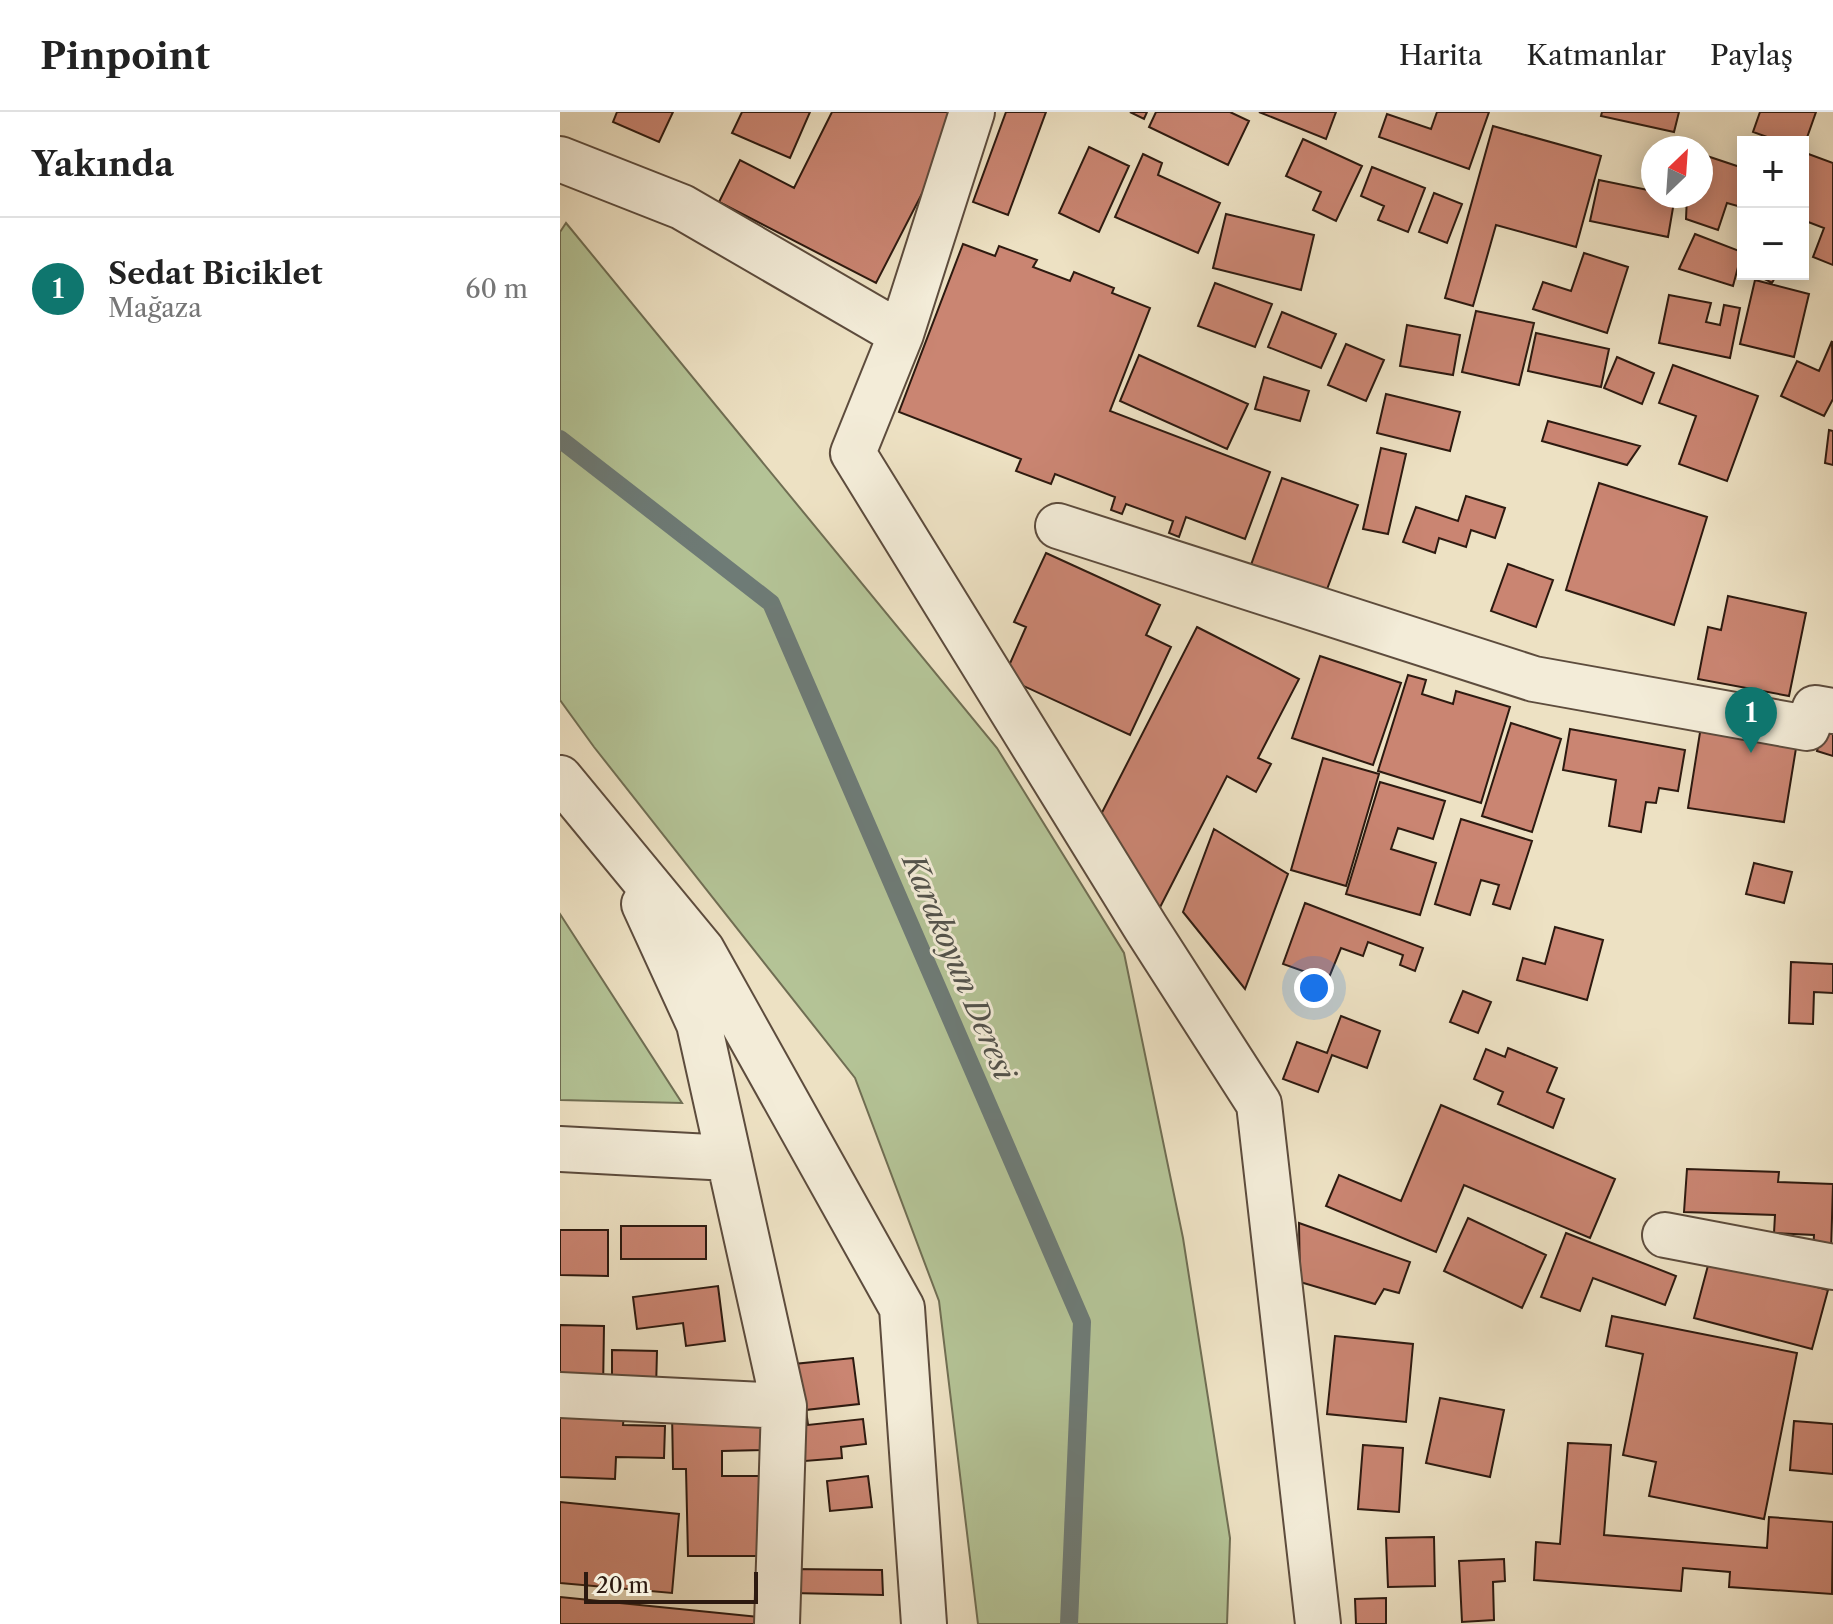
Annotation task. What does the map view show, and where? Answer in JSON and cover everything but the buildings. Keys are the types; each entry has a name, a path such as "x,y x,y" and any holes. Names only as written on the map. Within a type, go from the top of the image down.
{"street":[{"path":"972,112 901,334 853,453 1146,928 1259,1104 1318,1624"},
{"path":"560,159 682,207 901,334"},
{"path":"1058,526 1534,679 1807,728 1815,708 1833,711"},
{"path":"560,778 702,950 902,1308 924,1624"},
{"path":"621,851 699,1024 784,1406 777,1624"},
{"path":"560,1149 729,1158"},
{"path":"1665,1235 1833,1267"},
{"path":"560,1395 784,1406"}],"green space":[{"path":"566,223 997,748 1124,953 1183,1238 1230,1538 1227,1624 978,1624 939,1301 855,1078 560,700 560,232"},
{"path":"560,914 682,1103 560,1100"}],"waterway":[{"name":"Karakoyun Deresi","path":"560,439 771,603 1082,1322 1069,1624"}],"place":[{"name":"Sedat Biciklet","path":"1751,753"}]}
